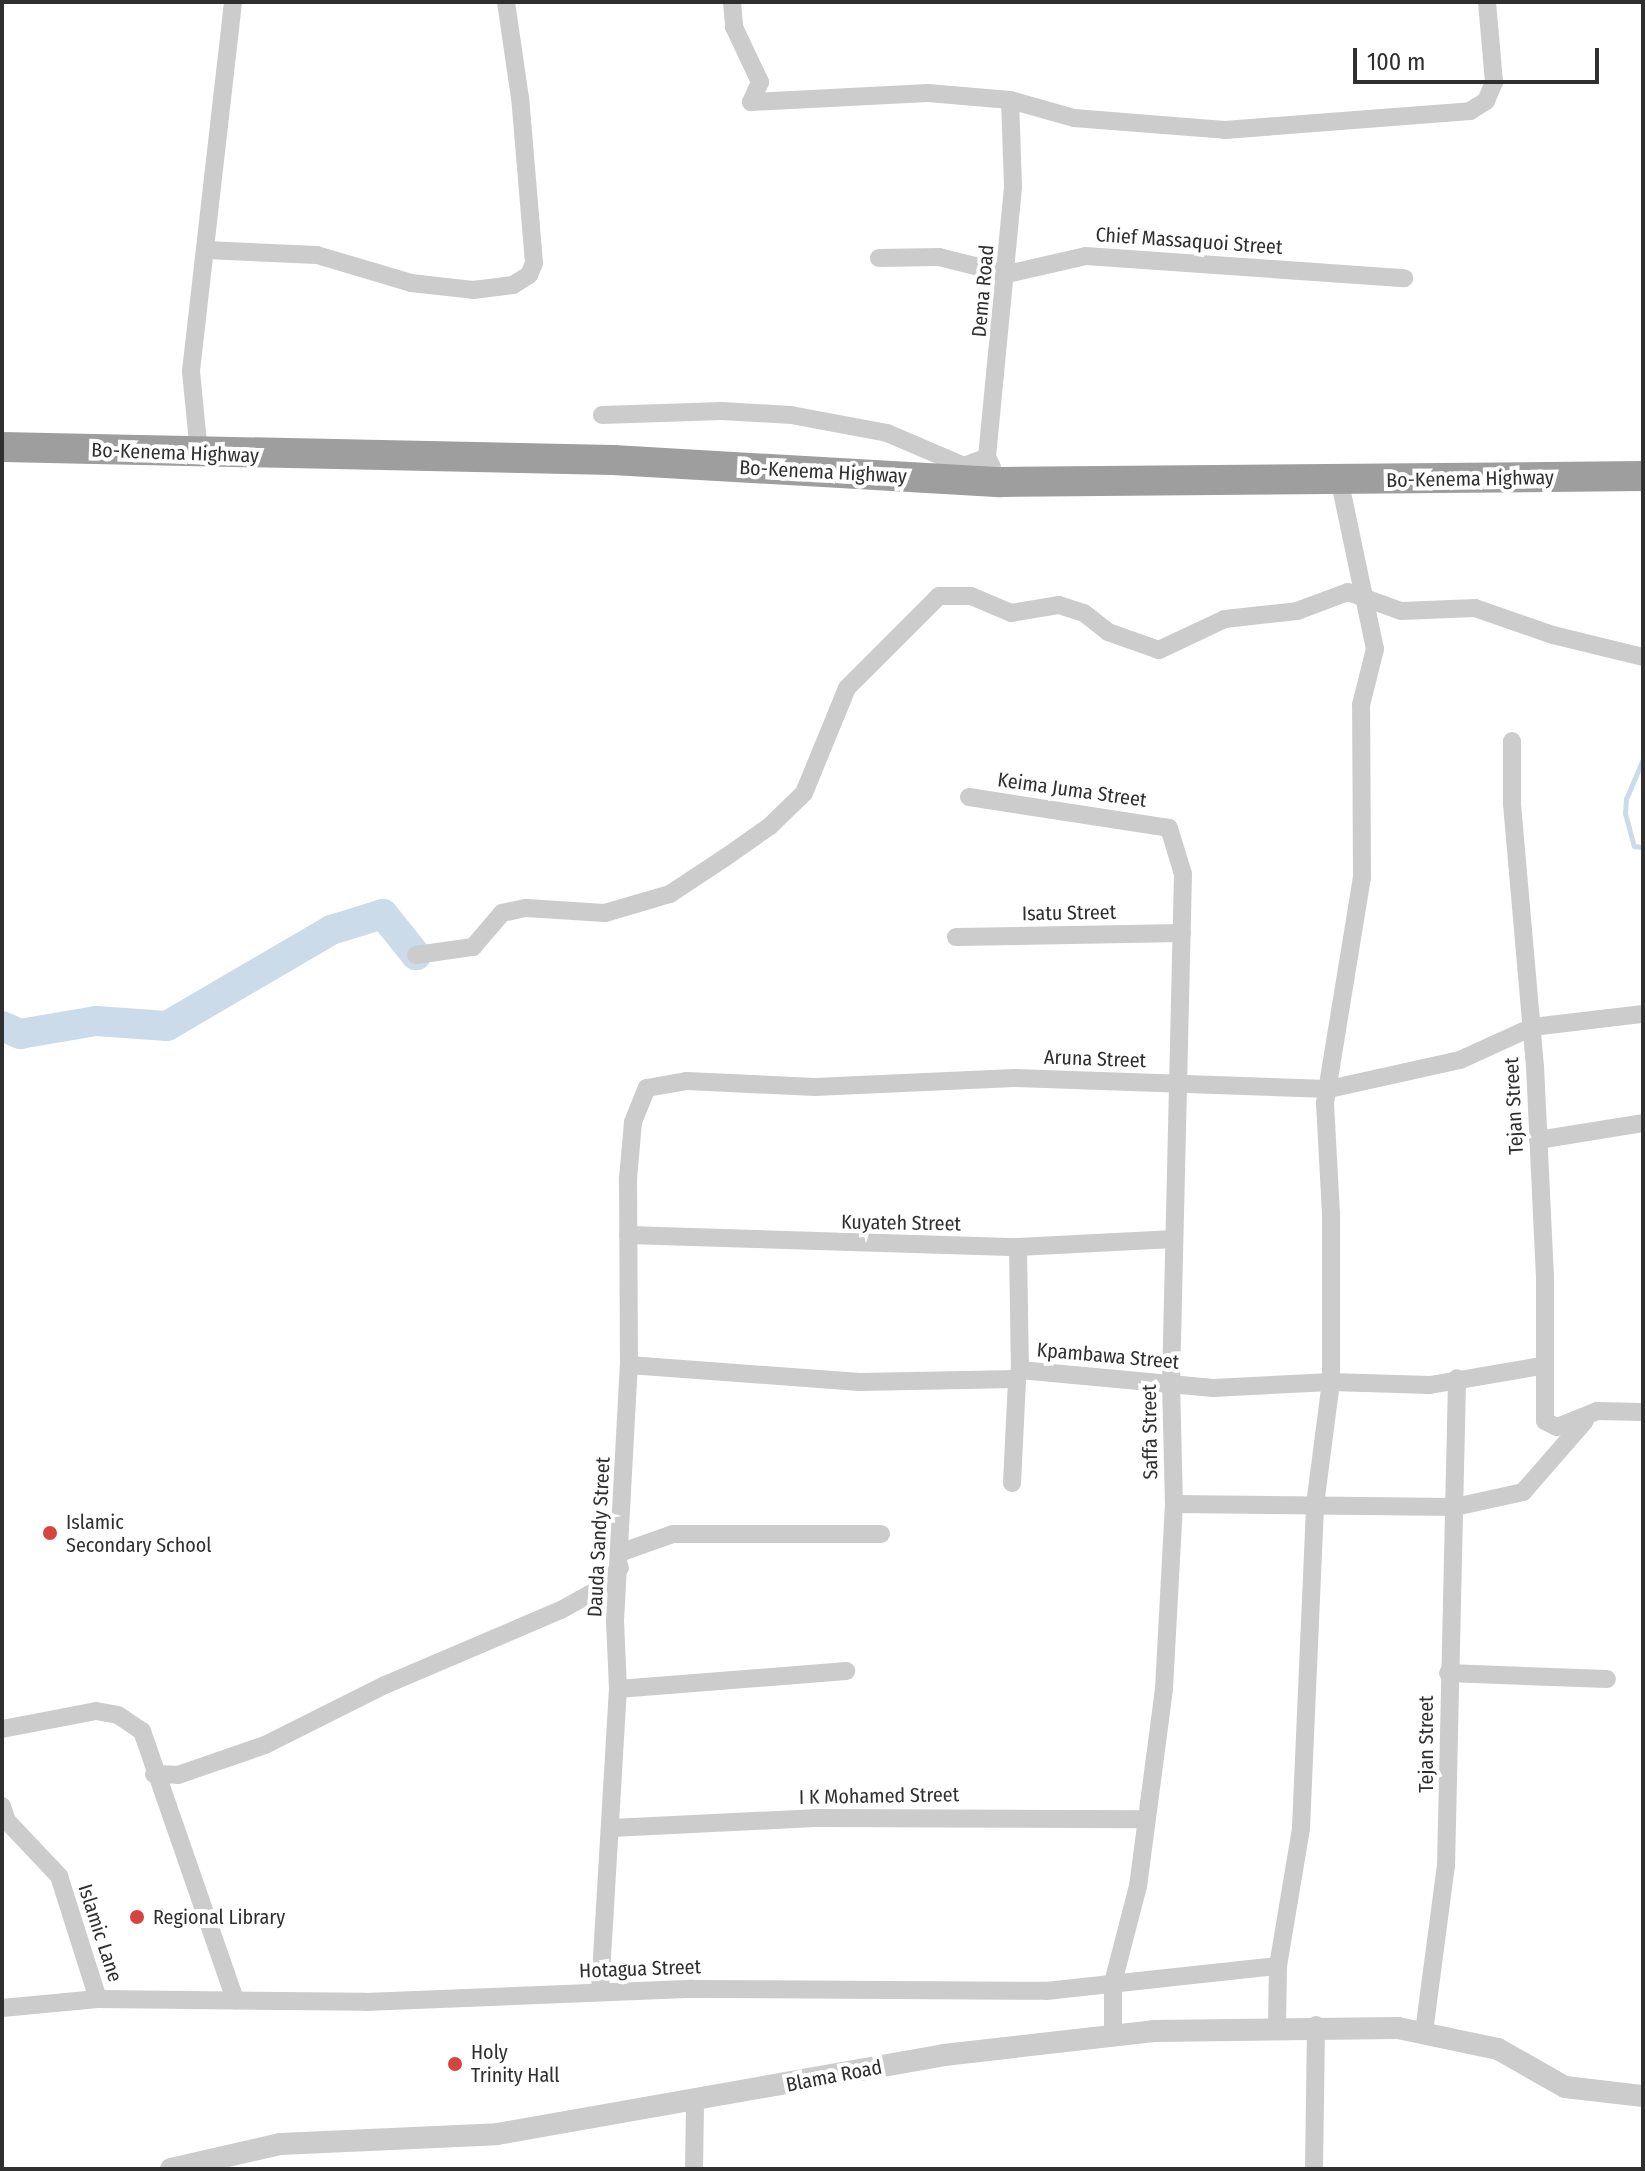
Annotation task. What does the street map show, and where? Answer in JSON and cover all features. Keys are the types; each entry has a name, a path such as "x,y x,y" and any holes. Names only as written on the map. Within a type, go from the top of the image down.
{"highway":[{"name":"Bo-Kenema Highway","path":"2,447 994,470 1340,483 1530,474 1643,476"}],"street":[{"path":"199,453 191,371 233,2"},
{"path":"206,250 317,255 411,283 473,290 513,285 529,275 534,263 506,2"},
{"path":"732,2 734,27 760,82 751,102 928,93 1010,100 1074,118 1173,130 1285,128 1470,111 1486,101 1494,82 1487,2"},
{"name":"Dema Road","path":"994,470 1007,274 1010,100"},
{"name":"Chief Massaquoi Street","path":"879,258 939,257 1007,274 1086,256 1404,278"},
{"path":"602,415 722,411 791,415 887,433 964,466 994,470"},
{"path":"1277,2027 1278,1966 1301,1828 1315,1505 1331,1382 1331,1214 1325,1103 1362,878 1361,705 1375,649 1361,595 1340,483"},
{"path":"416,955 473,947 502,913 526,908 605,913 670,894 748,841 804,793 847,688 939,596 971,596 1011,613 1059,605 1084,613 1108,632 1159,650 1225,619 1297,611 1348,592 1401,611 1475,608 1553,635 1643,657"},
{"name":"Tejan Street","path":"1512,741 1512,804 1532,1027 1545,1275 1541,1366 1545,1421 1557,1427 1597,1411"},
{"name":"Keima Juma Street","path":"969,797 1169,828"},
{"name":"Saffa Street","path":"1113,2033 1113,1983 1138,1886 1164,1689 1174,1504 1171,1382 1183,874 1169,828"},
{"name":"Isatu Street","path":"956,937 1182,933"},
{"name":"Aruna Street","path":"647,1088 687,1081 815,1087 1014,1078 1329,1089 1460,1060 1532,1027 1643,1014"},
{"name":"Dauda Sandy Street","path":"600,1991 618,1689 629,1365 628,1235 633,1122 647,1088"},
{"path":"1538,1140 1643,1123"},
{"name":"Kuyateh Street","path":"628,1235 1018,1247 1174,1239"},
{"path":"1012,1483 1019,1375 1018,1247"},
{"name":"Kpambawa Street","path":"629,1365 859,1382 1019,1375 1171,1382 1213,1388 1331,1382 1385,1386 1541,1366"},
{"name":"Tejan Street","path":"1424,2032 1446,1866 1457,1378"},
{"path":"1174,1504 1455,1507 1523,1492 1597,1411 1643,1412"},
{"path":"154,1774 178,1775 265,1745 385,1685 561,1610 597,1590 621,1560 673,1534 881,1534"},
{"path":"618,1689 846,1671"},
{"path":"1448,1673 1607,1679"},
{"path":"2,1729 96,1711 118,1715 142,1731 154,1774 235,2000"},
{"name":"Islamic Lane","path":"2,1806 7,1821 59,1876 98,1999"},
{"name":"I K Mohamed Street","path":"612,1828 814,1818 1146,1819"},
{"name":"Hotagua Street","path":"2,2008 98,1999 470,2000 600,1991 1046,1991 1278,1966"},
{"path":"1314,2169 1316,2025"},
{"name":"Blama Road","path":"171,2169 280,2144 497,2134 695,2102 944,2055 1113,2033 1316,2025 1424,2032 1498,2049 1565,2087 1643,2096"},
{"path":"694,2169 695,2102"}],"waterway":[{"path":"1643,759 1626,799 1625,813 1634,846 1643,847"},
{"path":"2,1026 20,1034 96,1021 167,1026 331,930 383,914 416,955"}],"place":[{"name":"Islamic Secondary School","path":"50,1533"},
{"name":"Regional Library","path":"137,1917"},
{"name":"Holy Trinity Hall","path":"455,2064"}]}
